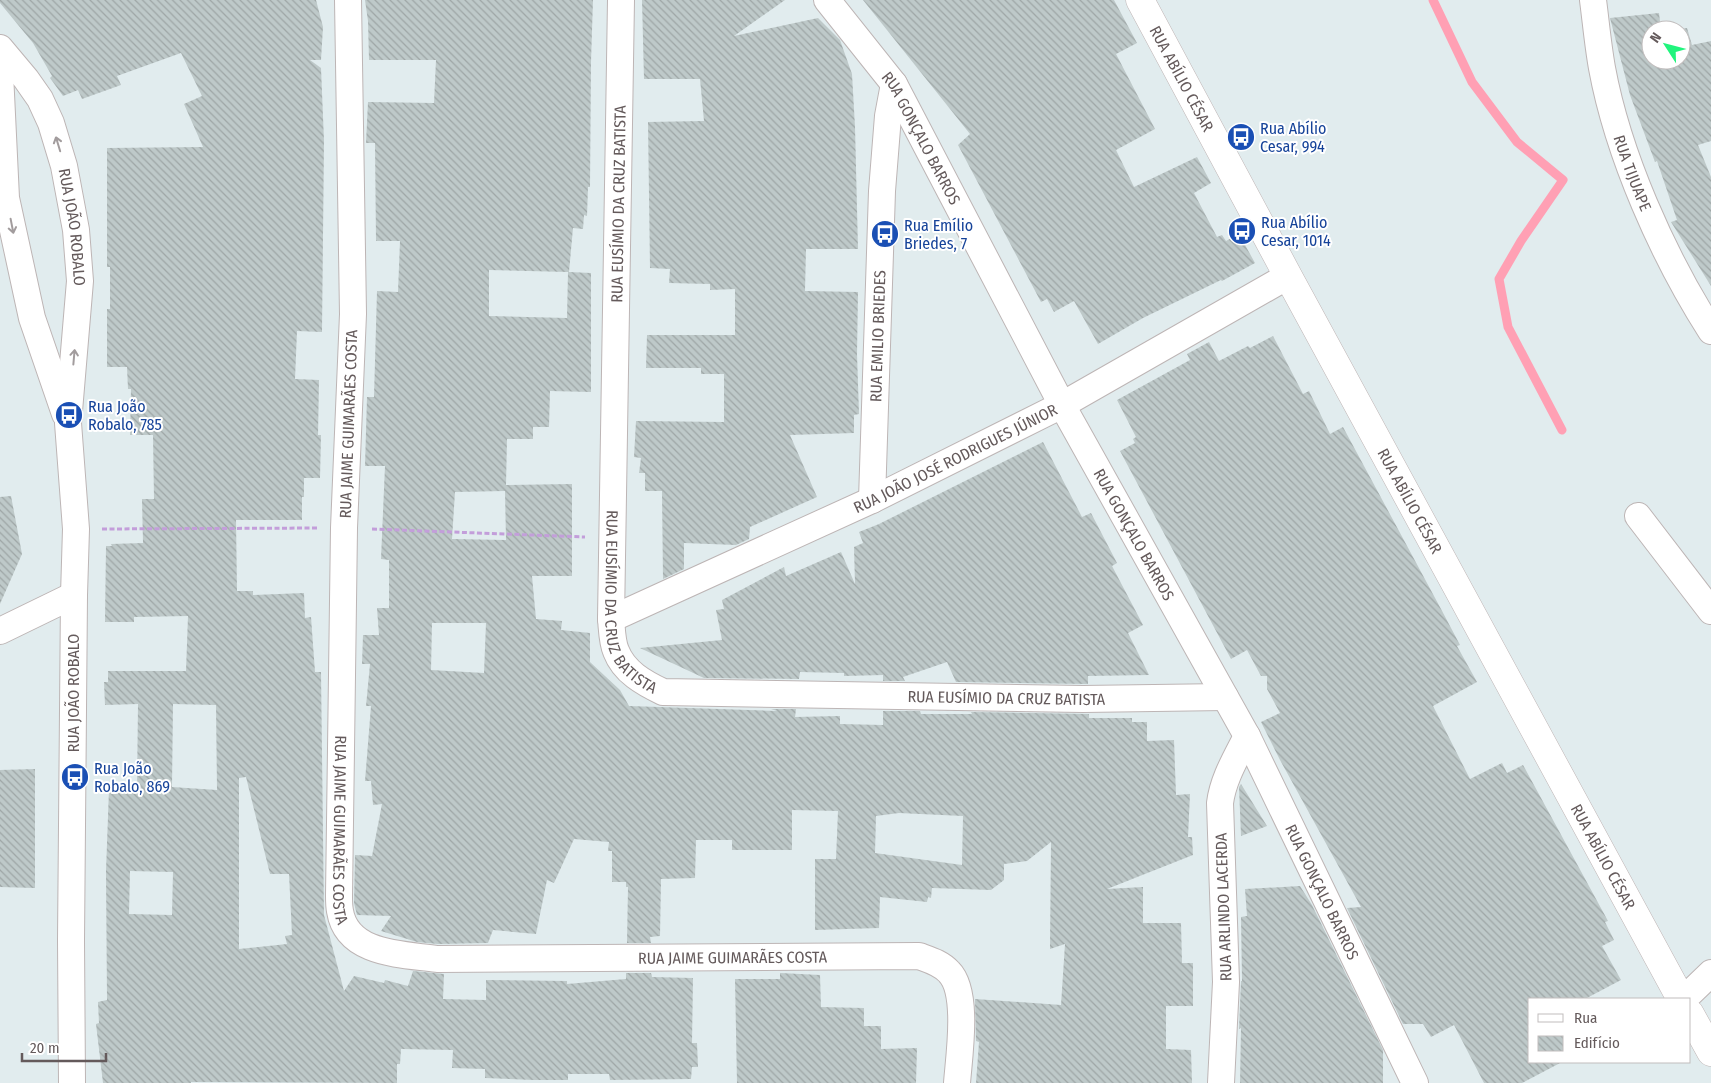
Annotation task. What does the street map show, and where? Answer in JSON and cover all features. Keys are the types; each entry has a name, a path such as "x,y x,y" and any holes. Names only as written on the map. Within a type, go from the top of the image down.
{"main road":[{"name":"RUA ABÍLIO CÉSAR","path":"1140,0 1288,276 1682,998"},
{"path":"1691,1016 1711,1052"}],"street":[{"name":"RUA JAIME GUIMARÃES COSTA","path":"348,0 353,314 344,528 340,912 347,929 360,944 380,951 437,959 919,956 936,962 950,973 958,989 961,1006 957,1083"},
{"name":"RUA EUSÍMIO DA CRUZ BATISTA","path":"621,0 611,619 615,650 627,670 650,686 663,692 1083,699 1225,697"},
{"name":"RUA GONÇALO BARROS","path":"827,0 894,84 1062,405 1247,736 1415,1083"},
{"name":"RUA TIJUAPE","path":"1593,0 1602,68 1616,123 1630,166 1663,242 1711,330"},
{"name":"RUA JOÃO ROBALO","path":"0,48 40,99 51,123 64,166 76,230 80,281 68,422 76,529 71,931 72,1083"},
{"name":"RUA JOÃO ROBALO","path":"0,73 3,149 8,207 32,318 68,422"},
{"name":"RUA EMILIO BRIEDES","path":"872,500 883,181 888,116 894,84"},
{"name":"RUA JOÃO JOSÉ RODRIGUES JÚNIOR","path":"611,619 872,500 1062,405 1288,276"},
{"path":"1638,516 1711,611"},
{"path":"0,631 74,595"},
{"name":"RUA ARLINDO LACERDA","path":"1221,1083 1226,982 1220,803 1221,794 1228,775 1247,736"},
{"path":"1684,998 1711,973"}],"path":[{"path":"76,529 344,528 612,538"}],"building":[{"path":"0,0 316,0 323,27 321,60 310,60 321,68 324,141 322,332 297,331 295,379 319,380 318,435 321,435 320,478 304,478 302,520 236,520 237,591 253,591 253,595 304,593 305,618 311,617 315,672 321,672 324,915 344,991 354,976 384,983 385,980 408,986 413,971 444,974 443,999 486,1000 486,980 567,981 567,984 626,979 626,973 651,973 652,977 693,978 692,1043 697,1043 698,1067 692,1067 691,1079 610,1080 609,1074 568,1074 568,1080 485,1078 485,1069 452,1068 453,1050 401,1049 400,1064 397,1064 397,1083 103,1083 96,1024 99,1023 98,1002 107,1000 106,871 109,789 137,789 138,704 105,705 104,682 108,682 108,671 186,671 188,616 134,617 134,622 105,622 106,546 112,546 111,544 143,543 142,499 154,499 153,435 130,435 131,389 128,389 127,367 107,367 107,309 110,309 110,267 107,267 107,148 203,147 184,104 202,96 181,53 117,76 121,85 82,99 78,90 63,96 50,78 52,76 33,43 0,3","holes":["173,704 216,705 217,790 172,787","246,777 270,874 289,874 292,935 285,936 287,944 239,949 239,778","130,871 173,872 172,915 129,914"]},
{"path":"365,0 593,0 590,187 588,187 587,216 584,215 583,229 573,228 569,272 591,273 591,392 550,391 549,427 533,427 533,439 507,439 506,485 572,484 572,576 532,576 536,619 562,621 561,630 590,633 590,662 620,690 629,706 777,711 771,709 796,709 795,717 840,716 840,724 883,725 883,711 920,711 921,714 972,714 971,712 1089,714 1089,718 1132,718 1132,722 1147,722 1147,741 1174,740 1176,795 1190,794 1188,837 1192,837 1193,855 1107,889 1143,887 1143,923 1181,923 1182,963 1193,963 1193,1006 1166,1006 1166,1049 1191,1050 1192,1083 976,1083 979,1042 976,1041 975,999 1061,1005 1065,944 1050,949 1051,842 1027,861 1004,864 1004,880 991,890 932,888 931,898 928,897 927,902 880,897 879,928 815,930 815,859 836,859 838,811 792,810 792,850 732,850 732,840 696,840 695,878 661,879 660,936 650,937 651,943 627,943 628,887 626,887 626,882 612,882 612,851 608,851 609,842 574,839 554,883 547,880 536,934 493,930 488,943 438,944 417,942 381,931 391,916 357,915 354,903 355,855 372,856 382,804 373,805 371,781 365,781 371,706 366,706 370,664 362,664 363,635 379,635 377,608 389,608 389,560 381,559 385,466 365,466 367,397 374,397 377,291 398,292 400,241 376,241 375,143 366,143 368,102 434,103 436,60 369,60 368,21","holes":["489,270 568,272 567,318 489,316","505,491 506,540 452,539 455,492","432,623 486,623 484,673 431,670","899,813 963,816 962,865 875,853 876,816"]},
{"path":"642,0 785,0 734,36 818,18 840,40 852,74 855,127 858,249 806,249 805,291 858,292 857,354 859,414 854,415 854,433 790,435 817,497 750,527 749,539 736,545 684,543 684,569 663,579 662,491 645,491 645,473 639,473 641,458 634,457 636,421 724,422 724,374 701,374 701,368 646,368 647,335 735,335 735,289 710,290 710,284 669,283 670,269 650,268 648,122 704,121 700,79 644,79"},
{"path":"863,0 1114,0 1137,43 1116,54 1155,129 1116,150 1134,187 1197,157 1211,183 1194,193 1217,237 1222,235 1226,241 1239,234 1255,263 1222,281 1143,318 1098,344 1074,301 1054,312 1047,299 1041,302 958,145 970,134"},
{"path":"1659,13 1660,20 1641,20 1641,70 1691,70 1691,42 1692,45 1711,41 1711,141 1698,145 1711,177 1711,286 1671,222 1677,220 1657,161 1655,162 1630,95 1610,18"},
{"path":"1273,336 1303,394 1309,391 1330,434 1343,427 1460,645 1457,646 1477,682 1433,706 1470,779 1502,763 1507,773 1523,765 1608,921 1605,922 1614,940 1602,946 1621,980 1587,998 1528,998 1528,1063 1560,1063 1522,1083 1484,1083 1454,1025 1431,1037 1423,1024 1403,1024 1347,908 1361,907 1261,722 1280,713 1267,689 1267,676 1261,676 1247,650 1231,659 1120,451 1135,443 1133,439 1136,437 1117,400 1190,360 1187,354 1209,342 1219,361 1248,346 1250,348"},
{"path":"1043,442 1082,517 1091,513 1117,563 1112,566 1143,625 1128,633 1149,675 1088,676 1088,684 956,682 947,662 903,677 905,681 883,681 883,675 844,676 844,673 800,672 799,679 704,678 640,648 722,640 716,610 724,609 722,600 784,567 786,576 841,552 855,584 854,547 863,543 859,532 879,524"},
{"path":"11,496 22,554 0,604 0,497"},
{"path":"35,769 35,888 0,887 0,770"},
{"path":"1241,784 1267,826 1241,836 1239,787"},
{"path":"1300,886 1312,905 1383,1050 1383,1083 1240,1083 1241,917 1247,916 1245,889"},
{"path":"780,973 820,975 821,1007 864,1008 864,1026 881,1026 881,1049 917,1048 916,1083 737,1083 735,979 780,979"}],"waterway":[{"path":"1433,0 1472,82 1517,142 1563,180 1521,241 1499,279 1508,327 1562,430"}],"place":[{"name":"Rua Abílio Cesar, 994","path":"1241,137"},
{"name":"Rua Abílio Cesar, 1014","path":"1242,231"},
{"name":"Rua Emílio Briedes, 7","path":"885,234"},
{"name":"Rua João Robalo, 785","path":"69,415"},
{"name":"Rua João Robalo, 869","path":"75,777"}]}
